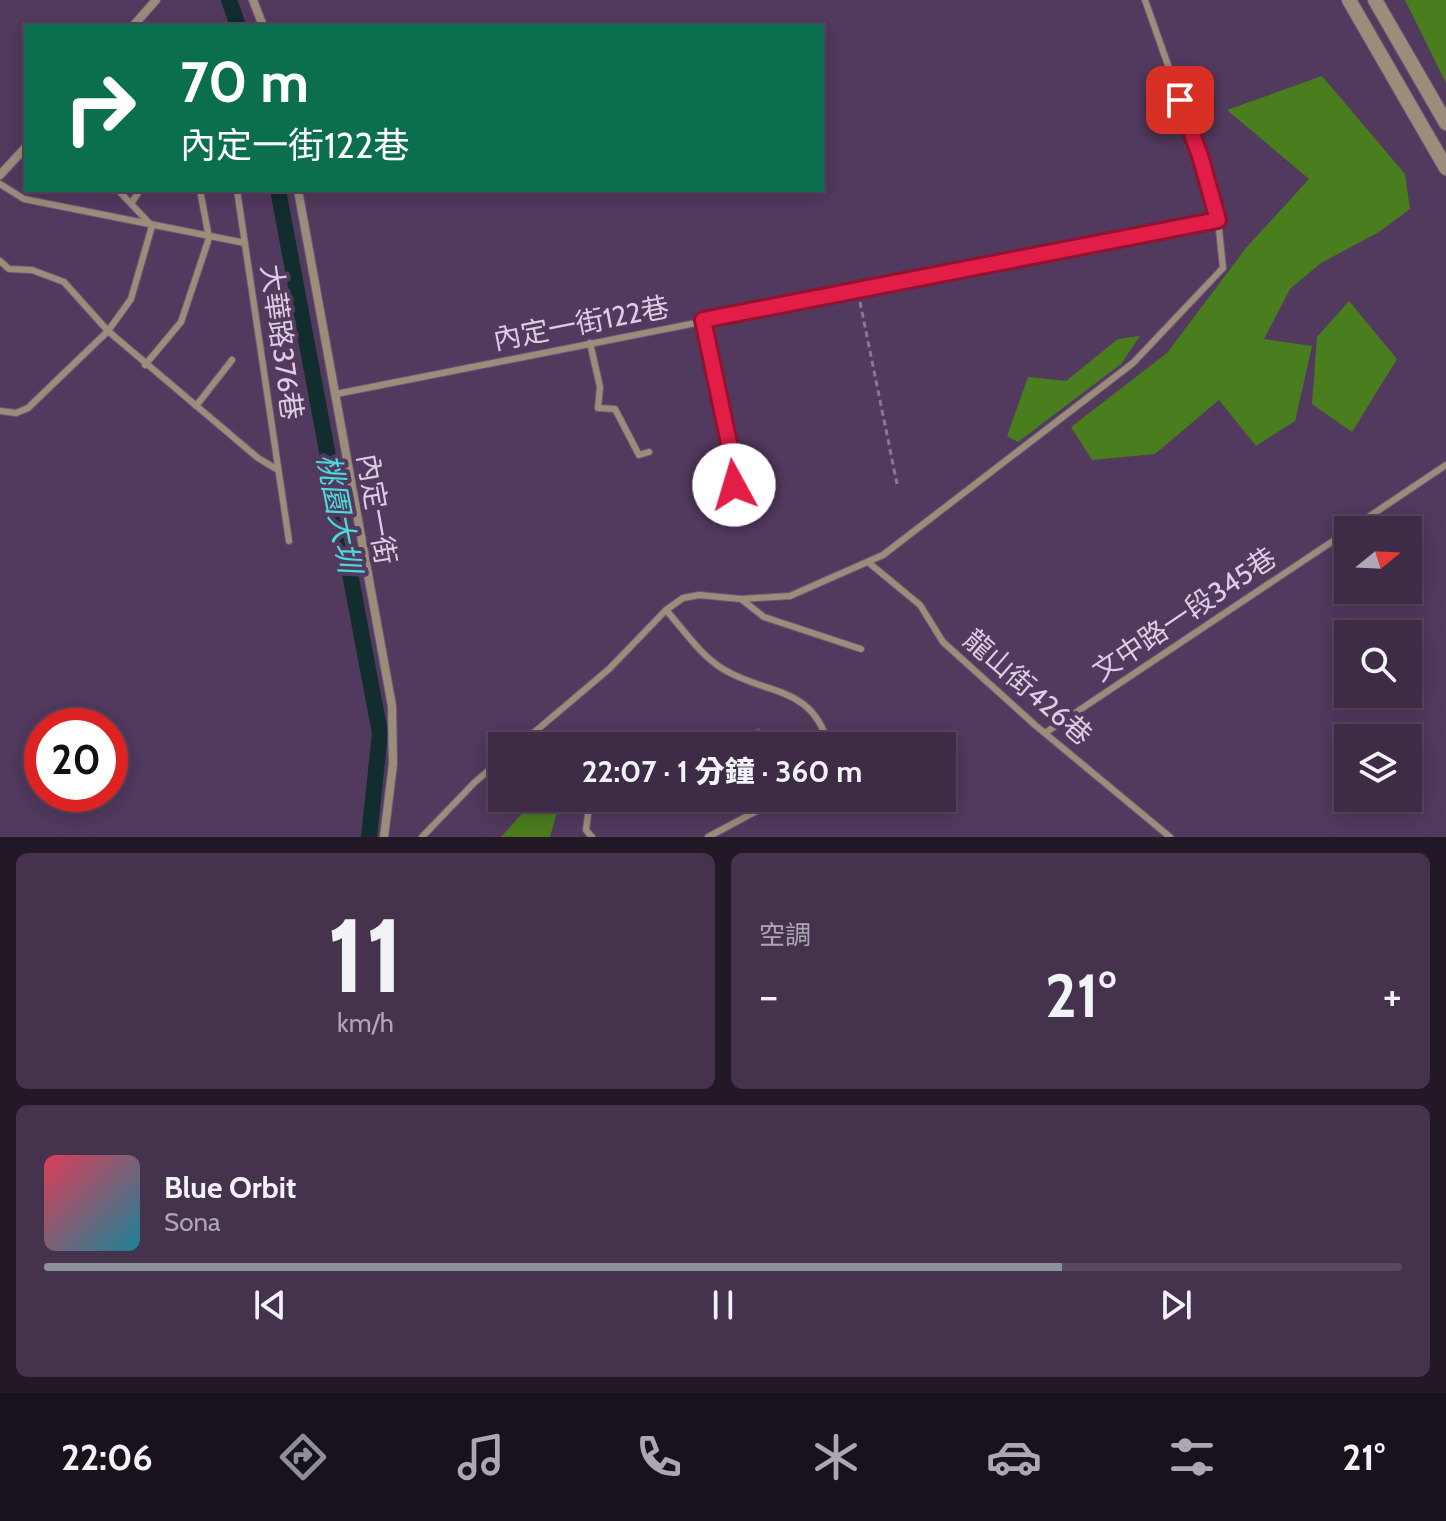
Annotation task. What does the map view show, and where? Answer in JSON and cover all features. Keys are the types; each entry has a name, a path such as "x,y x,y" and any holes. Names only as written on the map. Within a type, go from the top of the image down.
{"street":[{"path":"135,24 156,0"},
{"path":"253,0 262,24"},
{"path":"1349,0 1446,168"},
{"path":"1375,0 1446,123"},
{"path":"1408,101 1427,90"},
{"path":"0,175 24,149"},
{"name":"內定一街","path":"298,192 392,706 393,764 384,837"}],"lane":[{"path":"535,732 609,669 666,610 683,598 699,595 741,599 790,596 883,555 1133,363 1223,268 1218,220 1201,159 1145,0"},
{"name":"大華路376巷","path":"0,184 24,199 245,243 289,541"},
{"path":"0,411 16,413 28,408 108,331 131,299 152,226 120,192"},
{"path":"132,202 139,192"},
{"path":"145,365 181,322 209,238 200,192"},
{"path":"237,192 245,243"},
{"name":"內定一街122巷","path":"336,394 1218,220"},
{"path":"0,261 9,269 32,270 64,282 108,331 145,365 258,458 278,470"},
{"path":"703,320 730,448 734,485 718,514"},
{"path":"590,343 600,387 598,408 615,409 639,455 649,452"},
{"path":"196,406 232,360"},
{"name":"文中路一段345巷","path":"1369,516 1446,465"},
{"name":"文中路一段345巷","path":"1045,733 1334,539"},
{"name":"龍山街426巷","path":"868,562 920,605 943,642 1045,733 1170,837"},
{"path":"741,599 764,617 861,649"},
{"path":"666,610 701,651 724,669 793,695 814,711 823,732"},
{"path":"422,837 488,771"},
{"path":"588,812 586,830 592,837"},
{"path":"708,837 755,812"}],"path":[{"path":"857,291 897,484"}],"green space":[{"path":"1405,0 1446,0 1446,83"},
{"path":"1322,76 1405,174 1410,209 1379,232 1321,263 1290,289 1264,339 1312,346 1295,421 1256,446 1219,400 1155,454 1092,460 1071,427 1167,353 1246,248 1309,179 1227,110"},
{"path":"1349,301 1397,359 1352,432 1312,404 1317,337"},
{"path":"1140,336 1121,364 1018,442 1007,436 1028,377 1066,381 1118,339"},
{"path":"523,812 557,812 550,837 501,837"}],"waterway":[{"name":"桃園大圳","path":"229,0 237,24"},
{"name":"桃園大圳","path":"278,192 380,733 369,837"}],"route":[{"path":"734,485 730,448 703,320 1218,220 1180,100"}]}
